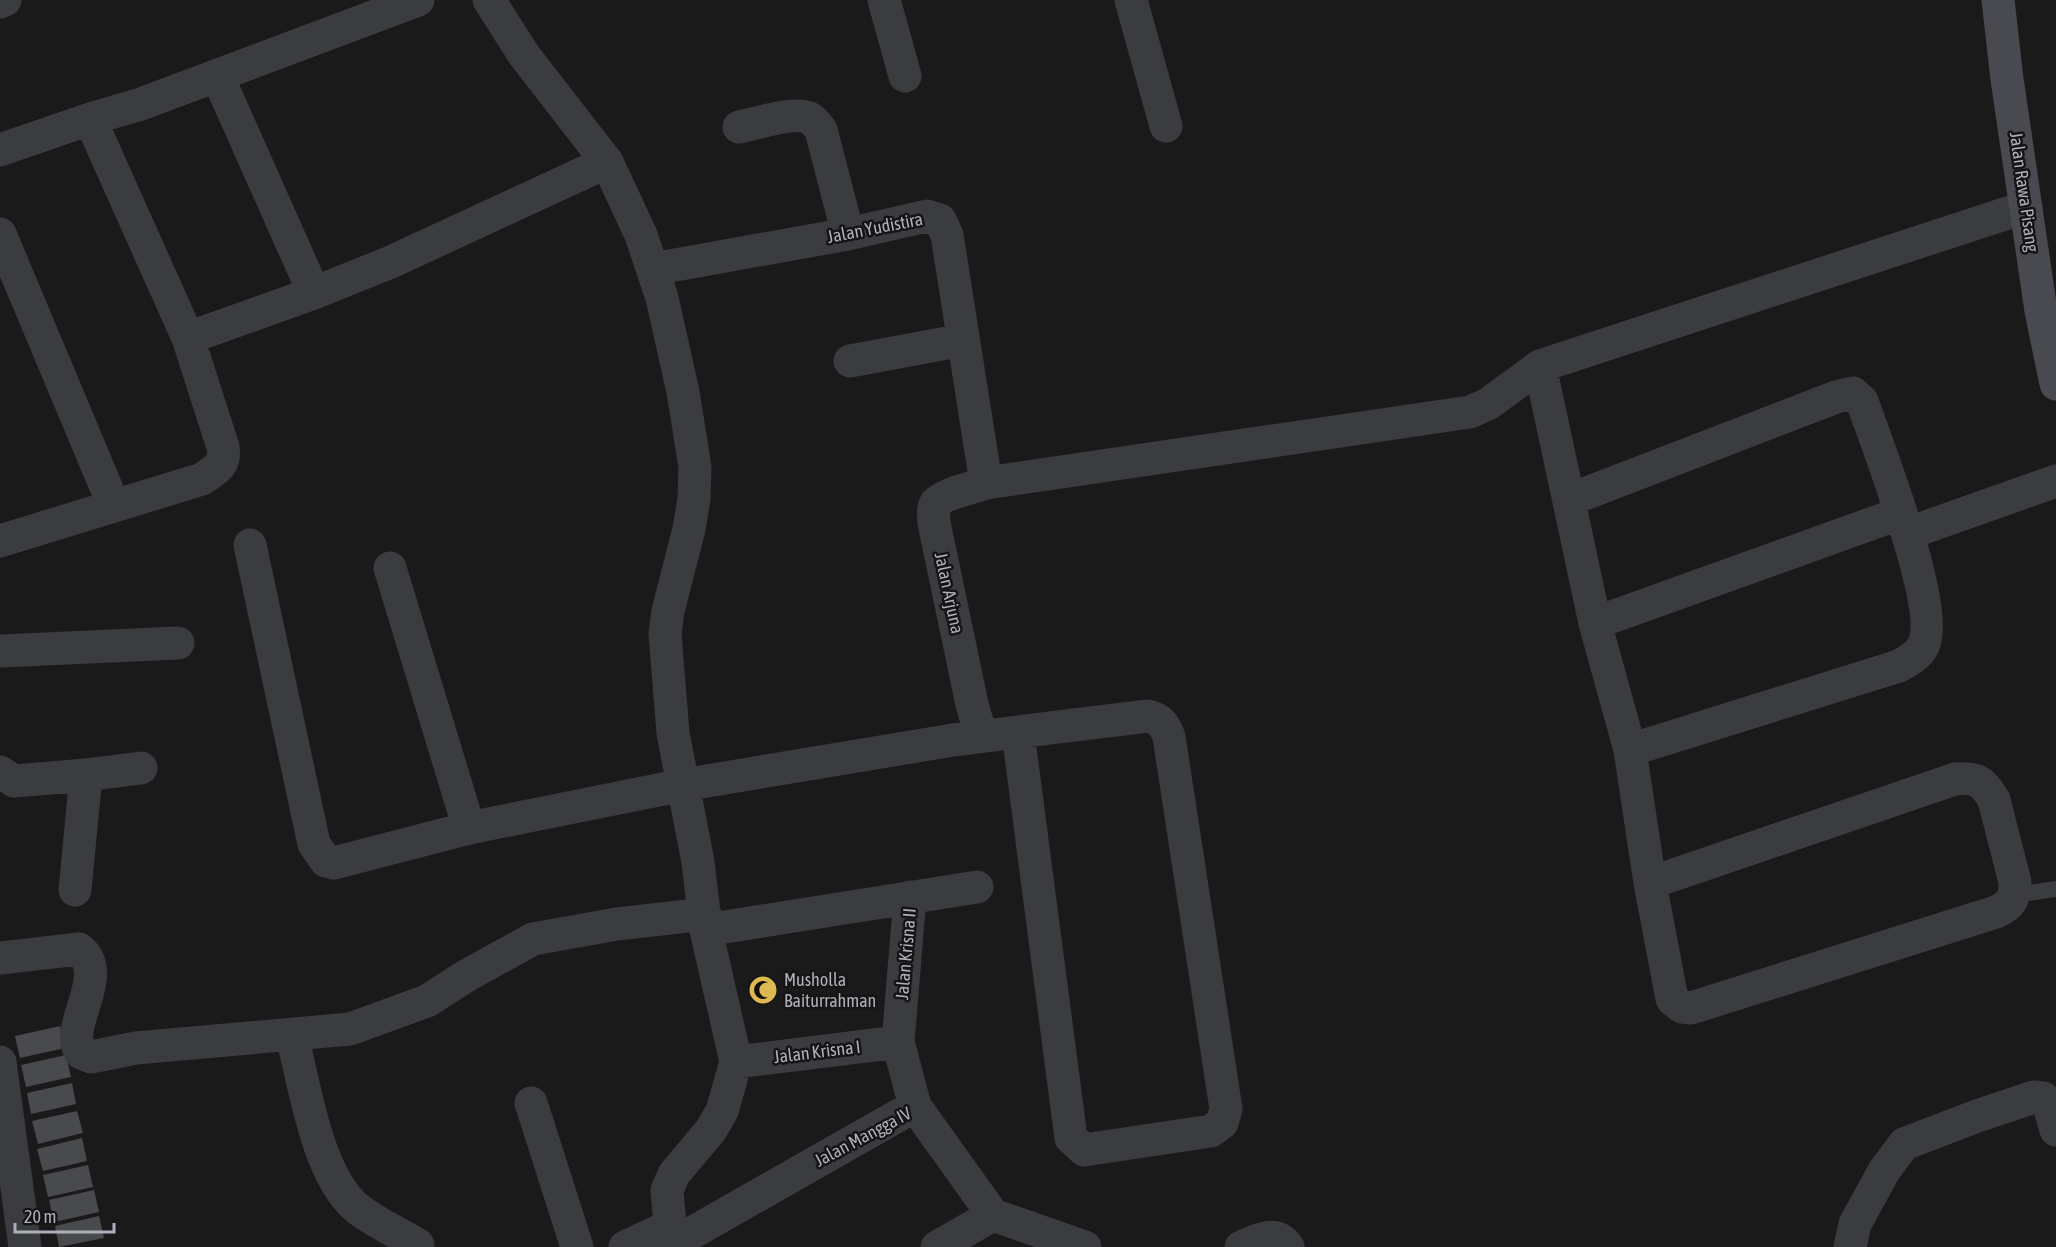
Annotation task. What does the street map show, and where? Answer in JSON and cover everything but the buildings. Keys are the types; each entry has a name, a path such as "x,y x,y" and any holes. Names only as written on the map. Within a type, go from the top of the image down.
{"street":[{"path":"0,2 5,0"},
{"path":"0,150 141,104 418,0"},
{"path":"489,0 524,55 607,162 641,235 662,298 683,392 695,467 694,499 689,529 668,610 665,634 673,733 698,862 706,922 736,1062 722,1111 711,1130 674,1174 667,1190 673,1239"},
{"path":"884,0 905,76"},
{"path":"1131,0 1166,126"},
{"name":"Jalan Rawa Pisang","path":"1998,0 2041,311 2056,381"},
{"path":"217,75 314,293"},
{"path":"739,127 796,116 816,123 821,130 848,234"},
{"path":"0,541 202,479 220,466 225,458 188,338 90,119"},
{"path":"188,338 314,293 391,262 607,162"},
{"path":"986,483 1470,412 1488,404 1540,366 2026,207"},
{"name":"Jalan Yudistira","path":"653,269 848,234 927,216 940,220 947,235 986,483"},
{"path":"0,234 114,506"},
{"path":"850,361 963,340"},
{"path":"1540,366 1595,623 1630,750 1650,884 1672,999 1677,1004 1691,1008 1996,912 2011,903 2015,895 2015,882 1994,800 1987,788 1970,778 1955,779 1650,884"},
{"path":"1569,500 1836,397 1853,393 1862,401 1905,523 1927,623 1923,646 1914,658 1899,666 1630,750"},
{"path":"1595,623 1905,523 2056,481"},
{"name":"Jalan Arjuna","path":"981,736 933,511 937,503 945,497 986,483"},
{"path":"250,545 314,844 326,861 334,862 469,828 683,785 981,736 1148,716 1155,718 1166,727 1169,737 1226,1109 1222,1123 1211,1131 1084,1150 1071,1138 1018,733"},
{"path":"390,568 469,828"},
{"path":"0,651 178,643"},
{"path":"0,772 14,781 141,768"},
{"path":"75,890 86,775"},
{"path":"910,897 977,887"},
{"name":"Jalan Krisna II","path":"0,958 79,949 87,955 90,964 90,978 76,1042 81,1053 91,1057 136,1048 292,1036 350,1029 427,1001 466,976 533,939 617,924 706,922 910,897 898,1042 915,1106"},
{"path":"292,1036 320,1149 339,1187 359,1210 418,1245"},
{"name":"Jalan Krisna I","path":"736,1062 898,1042"},
{"path":"0,1062 3,1105 25,1247"},
{"path":"1850,1247 1855,1224 1884,1171 1904,1144 2034,1097 2043,1098 2049,1106 2056,1130"},
{"path":"531,1103 577,1247"},
{"name":"Jalan Mangga IV","path":"625,1247 673,1239 915,1106 993,1215"},
{"path":"937,1247 993,1215 1085,1247"},
{"path":"1248,1244 1276,1236 1288,1247"}],"lane":[{"path":"2015,895 2056,889"}],"place":[{"name":"Musholla Baiturrahman","path":"763,990"}]}
